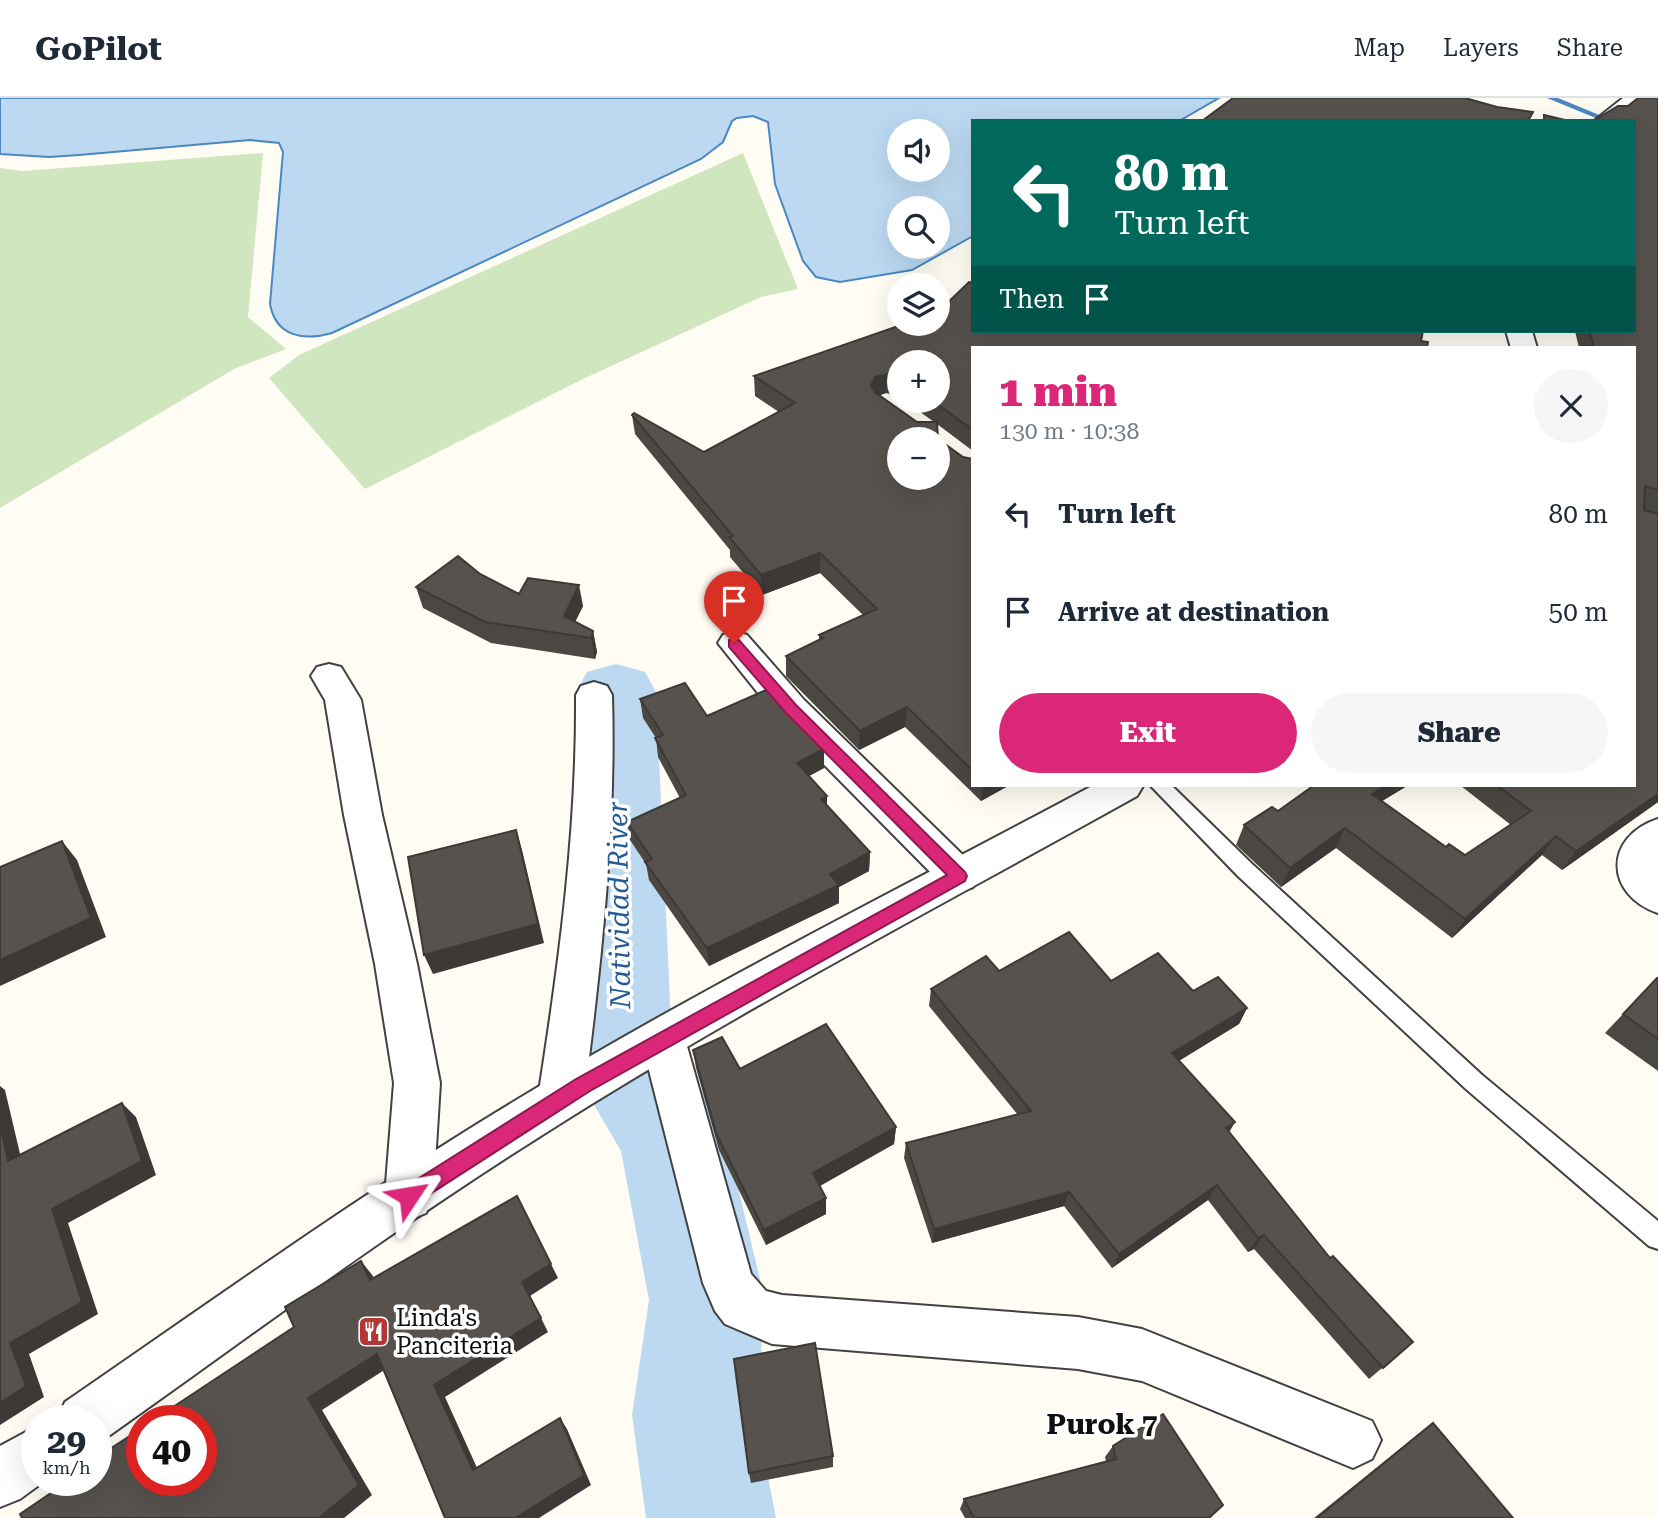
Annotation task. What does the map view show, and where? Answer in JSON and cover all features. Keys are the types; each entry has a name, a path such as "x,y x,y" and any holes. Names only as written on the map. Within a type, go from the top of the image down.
{"street":[{"path":"734,643 791,709 959,876"},
{"path":"329,676 343,700 363,815 396,964 418,1083 409,1196"},
{"path":"572,1091 585,930 593,783 594,695"},
{"path":"107,1405 409,1196 572,1091 1122,787"},
{"path":"1658,834 1644,844 1635,858 1636,872 1658,896"},
{"path":"653,1045 728,1283 737,1302 750,1312 782,1321 1078,1343 1142,1355 1353,1440"},
{"path":"0,1479 21,1465"}],"lane":[{"path":"1161,787 1245,870 1474,1082 1658,1237"}],"green space":[{"path":"263,153 248,317 286,349 234,369 0,508 0,168 22,171"},
{"path":"743,153 798,289 761,297 585,378 365,489 269,378 299,355"}],"water":[{"path":"0,98 1219,98 1182,119 971,119 971,237 950,249 950,196 887,196 887,259 932,259 912,270 840,282 816,277 803,261 775,184 768,122 753,116 737,118 732,121 723,142 701,159 332,333 311,336 285,330 278,324 270,304 283,152 279,143 250,140 49,157 0,154"}],"building":[{"path":"1233,98 1465,98 1497,107 1533,112 1529,119 1205,119"},
{"path":"1638,98 1658,98 1658,490 1645,486 1644,510 1658,514 1658,794 1576,851 1556,836 1465,919 1345,828 1290,868 1244,825 1272,807 1278,811 1312,787 1383,787 1372,794 1446,847 1449,844 1465,855 1531,811 1499,787 1636,787 1636,346 1594,346 1590,333 1636,333 1636,119 1596,119 1618,106 1628,106"},
{"path":"1544,115 1561,119 1544,119"},
{"path":"969,282 971,333 1423,333 1421,341 1428,342 1427,346 971,346 971,429 950,413 950,350 887,350 887,374 875,377 871,386 887,401 887,413 904,413 917,422 937,422 937,427 887,427 887,490 950,490 950,448 963,457 971,459 971,769 907,707 860,731 786,656 823,638 819,635 877,609 820,553 761,575 729,537 733,536 632,415 634,413 704,452 795,403 754,376 887,330 887,336 950,336 950,300"},
{"path":"458,556 480,574 519,594 528,578 579,585 564,616 593,631 591,638 485,622 416,587"},
{"path":"685,683 707,716 766,690 824,749 797,763 827,796 821,799 870,852 830,874 839,885 707,948 645,862 652,859 627,822 686,795 655,738 663,735 640,699"},
{"path":"516,830 538,924 424,955 408,857"},
{"path":"62,841 91,918 0,960 0,867"},
{"path":"1069,932 1111,981 1158,953 1193,991 1218,977 1247,1008 1172,1053 1235,1122 1226,1128 1330,1258 1333,1256 1413,1342 1383,1368 1264,1235 1258,1238 1217,1185 1119,1254 1069,1192 934,1229 906,1143 1031,1111 931,989 986,956 999,971"},
{"path":"1658,978 1658,1039 1623,1014"},
{"path":"826,1024 896,1127 813,1173 826,1198 764,1230 716,1133 693,1050 722,1037 740,1069"},
{"path":"122,1103 142,1161 52,1209 82,1302 10,1343 26,1386 0,1403 0,1124 8,1161"},
{"path":"517,1196 551,1264 522,1282 541,1318 434,1385 473,1470 560,1418 584,1475 515,1518 445,1518 377,1354 308,1398 359,1485 319,1518 22,1518 20,1514 46,1496 112,1496 112,1448 126,1438 126,1496 217,1496 217,1405 176,1405 294,1327 285,1307 361,1261 370,1280"},
{"path":"815,1343 833,1456 749,1473 734,1359"},
{"path":"1163,1414 1223,1505 1209,1518 974,1518 964,1499 1116,1459 1113,1446"},
{"path":"1433,1423 1513,1518 1317,1518"}],"waterway":[{"path":"1551,98 1605,119"},
{"name":"Natividad River","path":"616,692 621,1057 672,1138 707,1300 694,1415 711,1518"}],"place":[{"name":"Linda's Panciteria","path":"373,1332"}],"district":[{"name":"Purok 7","path":"1102,1424"}],"route":[{"path":"409,1196 583,1085 959,876 791,709 734,643"}]}
